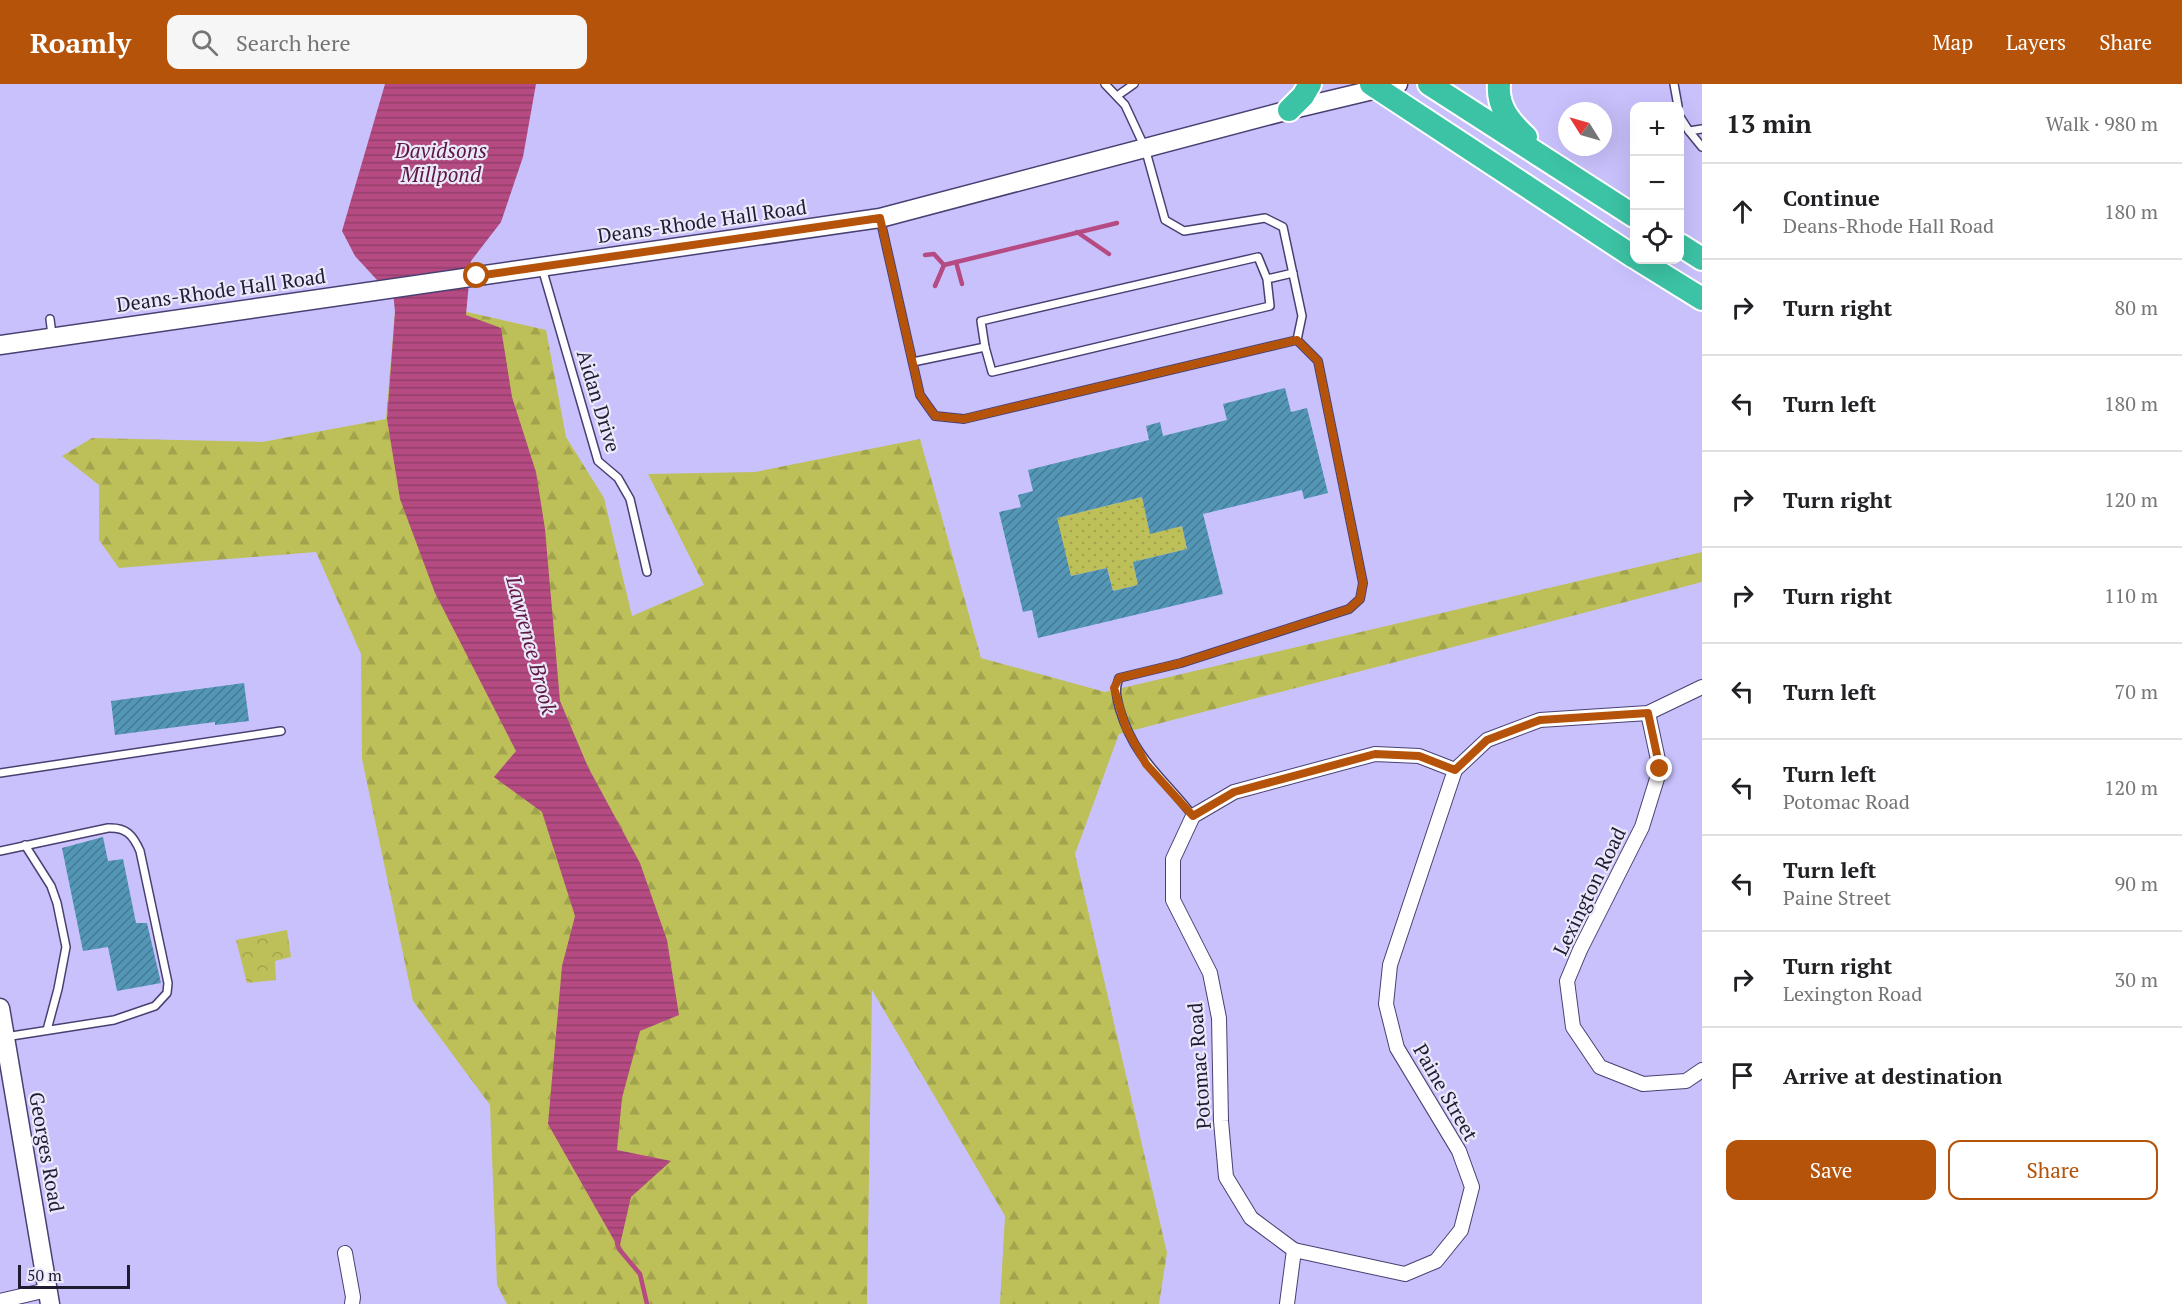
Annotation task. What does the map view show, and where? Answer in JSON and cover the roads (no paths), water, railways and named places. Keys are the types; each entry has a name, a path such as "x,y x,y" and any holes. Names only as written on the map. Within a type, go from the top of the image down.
{"highway":[{"path":"1289,110 1311,84"},
{"path":"1429,84 1630,213"},
{"path":"1499,84 1498,97 1508,120 1557,168"},
{"path":"1383,86 1630,254"},
{"path":"1684,248 1702,259"},
{"path":"1645,264 1702,299"}],"street":[{"name":"Deans-Rhode Hall Road","path":"0,345 880,218 1383,86"},
{"path":"1648,713 1702,687"},
{"name":"Paine Street","path":"1294,1250 1405,1274 1436,1262 1461,1230 1472,1187 1459,1151 1397,1048 1386,1004 1390,965 1455,770 1487,740 1540,720 1648,713"},
{"name":"Lexington Road","path":"1648,713 1660,769 1642,827 1580,950 1567,981 1574,1027 1599,1067 1643,1084 1686,1081 1702,1070"},
{"path":"1193,816 1234,792 1375,754 1419,756 1455,770"},
{"name":"Potomac Road","path":"1193,816 1173,859 1173,900 1210,973 1220,1018 1221,1121 1226,1177 1251,1218 1294,1250"},
{"name":"Georges Road","path":"0,1008 49,1297"},
{"path":"1287,1304 1294,1250"},
{"path":"345,1253 353,1297 352,1304"},
{"path":"0,1301 49,1297"}],"lane":[{"path":"1105,84 1125,105 1145,148 1165,220 1184,231 1265,218 1283,227 1302,316 1297,340"},
{"path":"1117,96 1134,84"},
{"path":"1674,84 1677,102"},
{"path":"1684,123 1702,147"},
{"path":"1689,131 1702,129"},
{"path":"880,218 920,395 935,416 964,419 1297,340"},
{"path":"1258,257 1267,279 1270,306 992,372 981,321 1258,257"},
{"name":"Aidan Drive","path":"542,266 598,461 618,478 630,499 647,572"},
{"path":"1267,279 1293,273"},
{"path":"50,319 52,338"},
{"path":"1193,816 1146,764 1126,728 1114,688 1119,678 1181,663 1303,625 1349,609 1360,599 1363,583 1318,361 1297,340"},
{"path":"913,362 985,347"},
{"path":"0,773 281,731"},
{"path":"0,851 108,828 128,831 136,840 140,851 168,983 167,993 155,1006 114,1020 5,1037"},
{"path":"25,845 51,886 66,946 47,1030"}],"water":[{"name":"Davidsons Millpond","path":"385,84 536,84 523,157 501,222 471,261 466,315 501,328 512,397 536,472 545,529 560,701 588,767 640,863 667,940 679,1015 640,1031 622,1098 617,1150 671,1161 631,1197 619,1249 548,1124 562,966 575,916 542,812 494,777 516,751 435,593 400,499 387,419 395,312 392,281 377,280 355,256 342,231"}],"waterway":[{"path":"935,286 944,265 1117,223"},
{"path":"1077,232 1109,254"},
{"path":"925,255 934,254 944,265"},
{"path":"956,262 962,284"},
{"name":"Lawrence Brook","path":"617,1243 619,1249 640,1274 647,1304"}]}
